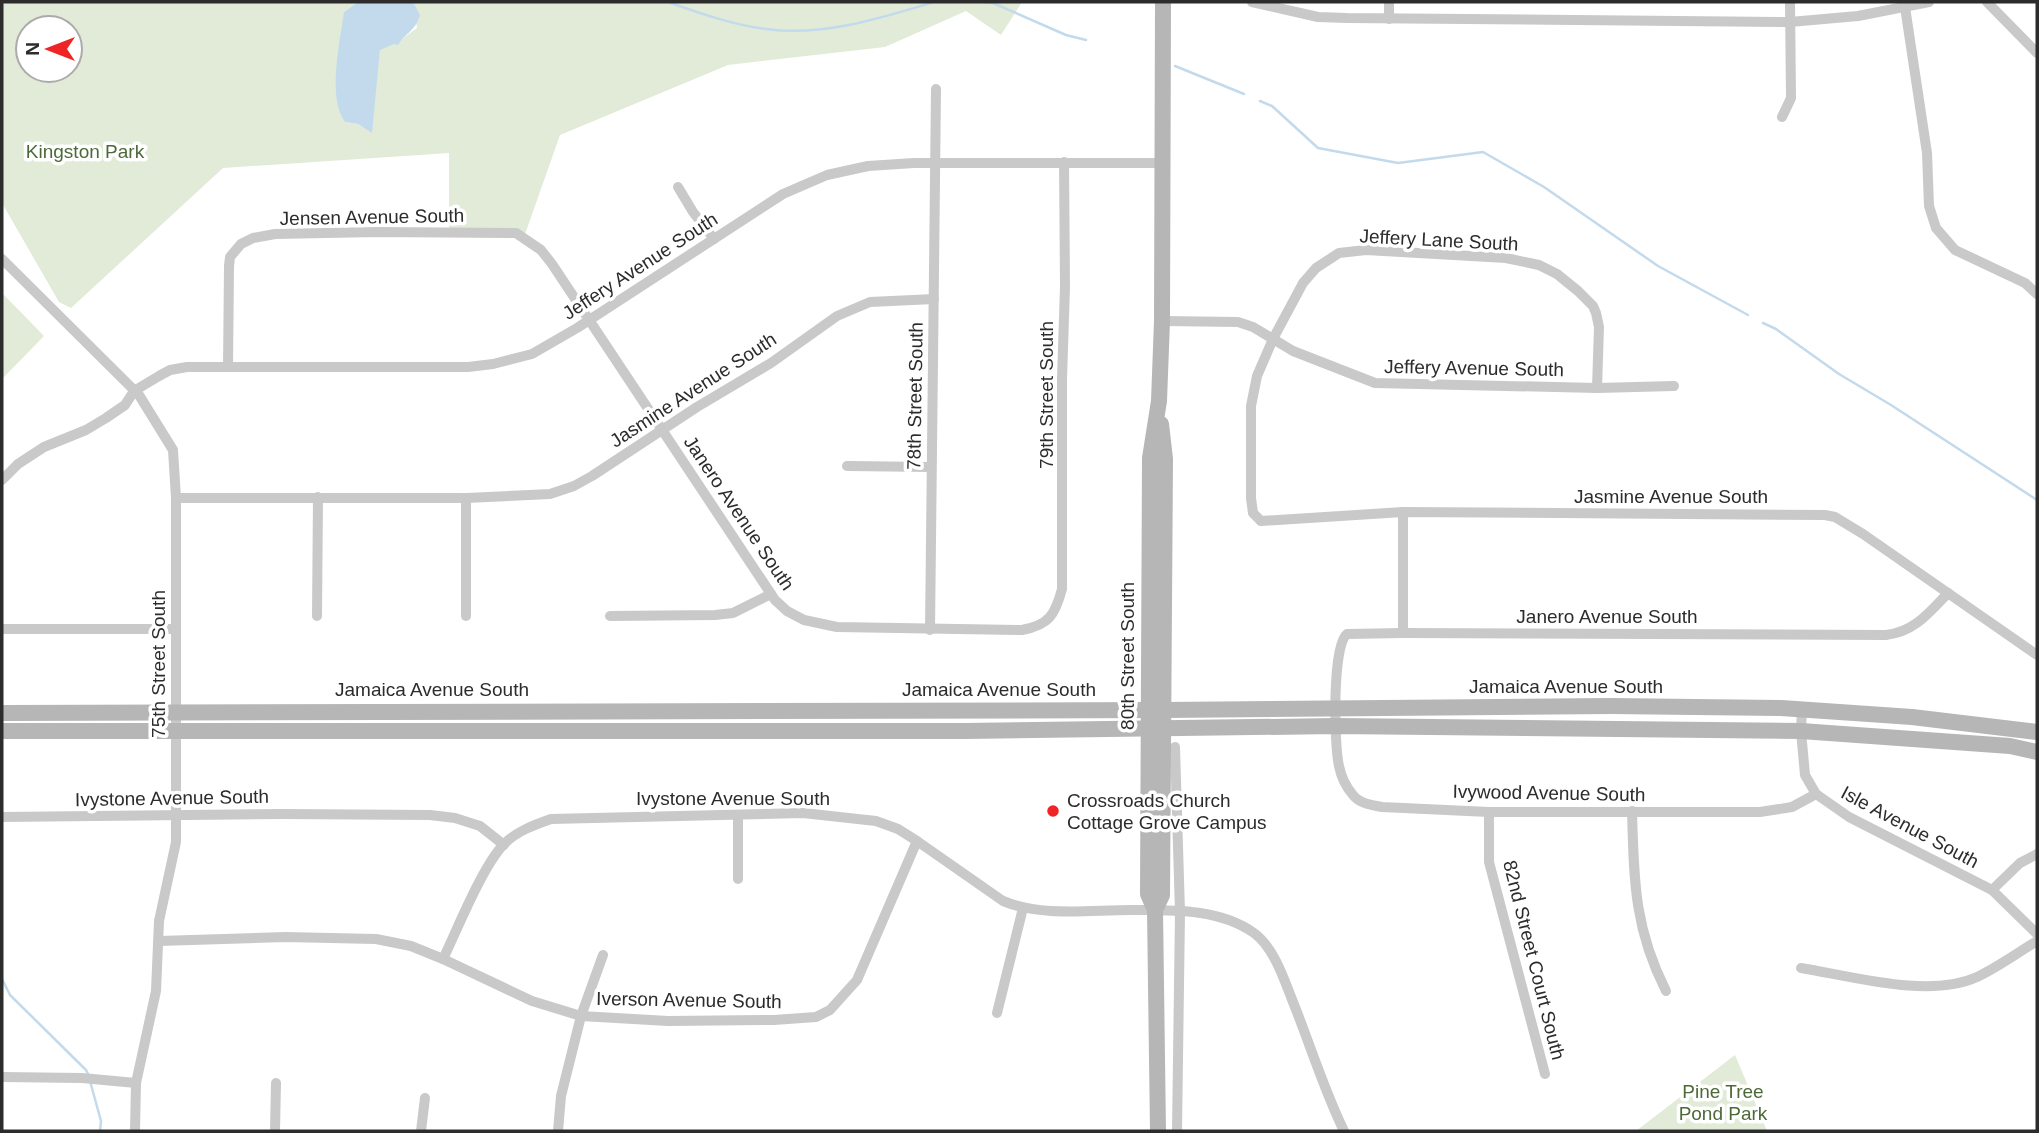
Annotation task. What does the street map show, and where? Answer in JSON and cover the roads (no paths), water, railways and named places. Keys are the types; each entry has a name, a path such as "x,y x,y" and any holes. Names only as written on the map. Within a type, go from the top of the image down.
{"main road":[{"name":"80th Street South","path":"1158,1131 1155,910 1148,894 1147,710 1150,458 1159,401 1162,321 1163,2"},
{"name":"80th Street South","path":"1155,910 1162,895 1164,727 1165,459 1159,401"},
{"name":"Jamaica Avenue South","path":"2,713 1164,710 1519,705 1802,709 1912,716 2037,732"},
{"name":"Jamaica Avenue South","path":"2,731 965,731 1336,726 1801,731 2010,746 2037,752"}],"street":[{"path":"1252,2 1318,17 1790,22 1858,16 1929,2"},
{"path":"1389,2 1389,19"},
{"path":"1782,117 1791,98 1790,2"},
{"path":"1987,2 2037,53"},
{"path":"1905,7 1927,153 1929,206 1936,228 1955,250 2013,277 2037,294"},
{"name":"78th Street South","path":"930,630 936,89"},
{"name":"79th Street South","path":"1044,623 1058,605 1062,589 1065,162"},
{"name":"Jeffery Avenue South","path":"134,391 170,370 187,367 468,367 493,365 532,354 590,320 783,194 827,175 868,166 935,163 1162,163"},
{"path":"678,187 714,239"},
{"name":"Jensen Avenue South","path":"228,367 230,257 241,244 275,234 516,233 541,250 590,320"},
{"name":"Jeffery Lane South","path":"1261,521 1253,513 1251,498 1251,406 1257,376 1303,283 1316,268 1339,253 1366,250 1506,258 1538,265 1557,274 1593,306 1600,327 1597,388"},
{"name":"75th Street South","path":"2,259 134,391 173,450 176,498 176,842 159,921 156,991 136,1083 135,1131"},
{"name":"Jasmine Avenue South","path":"176,498 466,498 550,494 574,486 771,363 821,325 852,308 870,302 934,299"},
{"name":"Janero Avenue South","path":"590,320 771,594 787,611 804,620 823,625 930,630 1022,630 1039,627 1044,623"},
{"name":"Jeffery Avenue South","path":"1162,321 1238,321 1254,327 1293,351 1375,383 1597,388 1674,386"},
{"path":"2,480 18,464 44,447 86,430 106,418 125,405 134,391"},
{"path":"847,466 931,467"},
{"path":"317,616 318,497"},
{"path":"466,498 466,616"},
{"path":"1402,512 1403,633"},
{"name":"Jasmine Avenue South","path":"1261,521 1402,512 1825,515 1835,517 1863,534 2037,655"},
{"path":"1259,534 1261,521"},
{"name":"Janero Avenue South","path":"1336,726 1335,707 1342,637 1347,634 1886,635 1899,634 1921,621 1948,593"},
{"path":"610,616 715,615 733,612 771,594"},
{"path":"2,629 176,629"},
{"name":"Isle Avenue South","path":"1802,709 1805,775 1816,794 1849,817 1992,890 2037,934"},
{"name":"Ivywood Avenue South","path":"1336,726 1339,765 1344,782 1354,797 1366,804 1382,807 1489,812 1760,812 1792,807 1816,794"},
{"path":"1175,747 1180,912 1177,1131"},
{"path":"1632,811 1634,870 1640,924 1645,944 1666,991"},
{"name":"82nd Street Court South","path":"1489,812 1489,862 1545,1074"},
{"name":"Ivystone Avenue South","path":"443,959 490,863 504,845 523,829 551,819 803,813 876,821 898,829 1003,901 1023,908 1155,910 1217,916 1256,934 1281,971 1344,1131"},
{"name":"Ivystone Avenue South","path":"2,817 430,815 455,818 480,826 504,845"},
{"path":"738,815 738,879"},
{"name":"Iverson Avenue South","path":"159,941 285,937 376,939 411,946 532,1001 581,1016 668,1021 816,1017 830,1010 857,979 917,841"},
{"path":"1992,890 2021,863 2037,854"},
{"path":"997,1013 1023,908"},
{"path":"1801,968 1907,985 1952,984 1976,977 2037,941"},
{"path":"558,1131 561,1096 581,1016 603,955"},
{"path":"2,1077 82,1078 136,1083"},
{"path":"275,1131 276,1083"},
{"path":"421,1131 425,1098"}],"water":[{"path":"358,2 413,2 420,15 416,25 398,45 380,50 372,133 358,124 345,122 337,98 336,69 344,12"}],"waterway":[{"path":"668,2 741,25 787,31 851,24 934,2"},
{"path":"980,2 993,3 1066,35 1086,40"},
{"path":"1175,66 1244,94"},
{"path":"1260,101 1272,106 1318,148 1398,163 1483,152 1544,187 1658,266 1748,315"},
{"path":"1763,323 2037,500"},
{"path":"2,979 10,995 88,1074"},
{"path":"90,1081 101,1121 100,1131"}],"place":[{"name":"Crossroads Church Cottage Grove Campus","path":"1053,811"}],"park label":[{"name":"Kingston Park","path":"85,151"},
{"name":"Pine Tree Pond Park","path":"1723,1102"}]}
